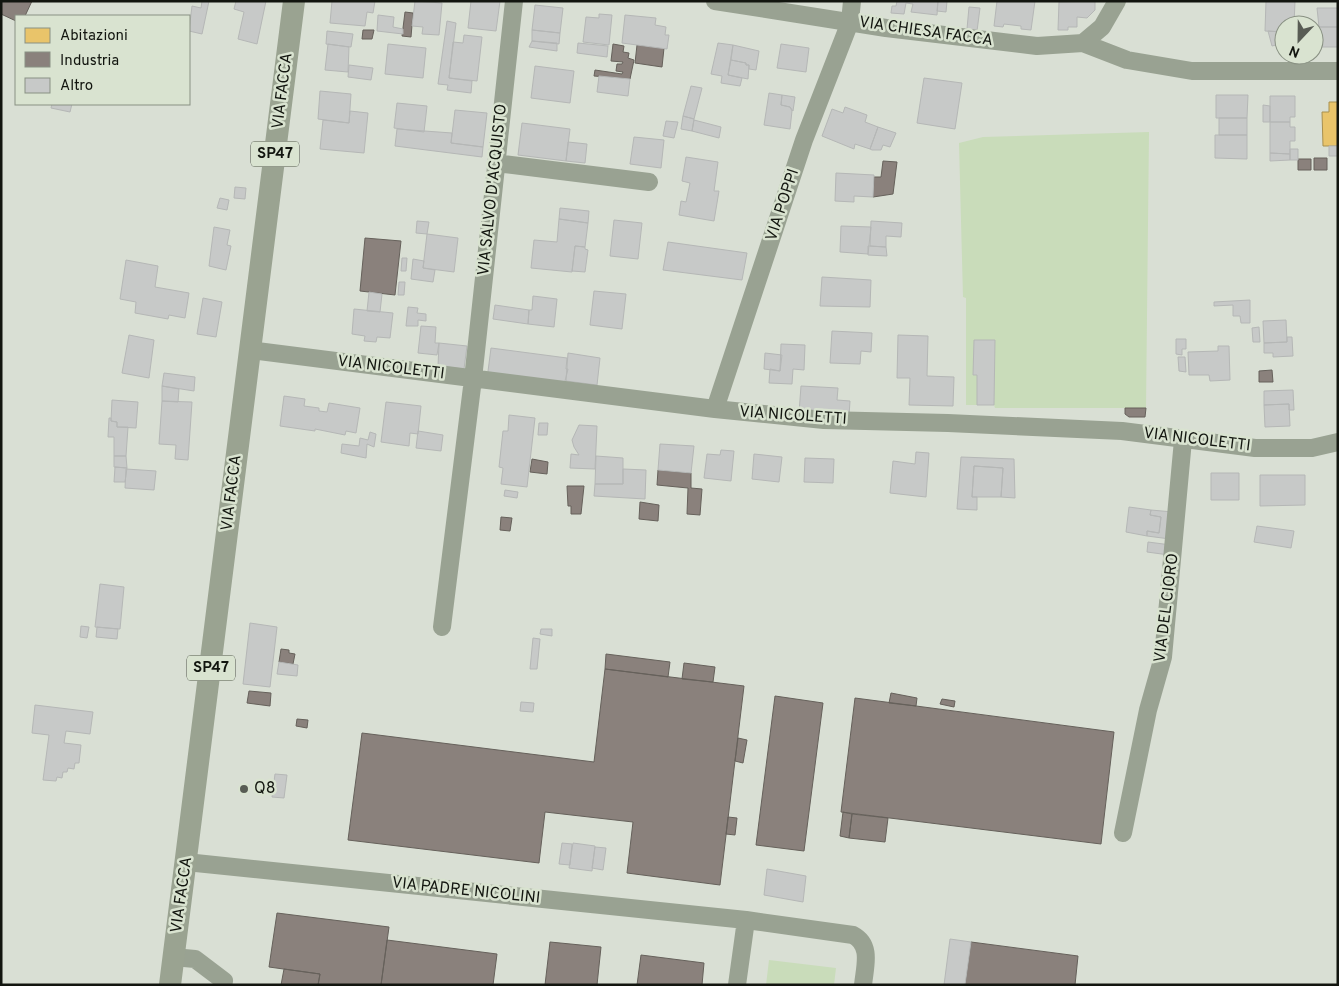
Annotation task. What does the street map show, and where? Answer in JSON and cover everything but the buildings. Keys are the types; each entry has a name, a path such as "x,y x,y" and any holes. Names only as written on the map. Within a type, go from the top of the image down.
{"main road":[{"name":"VIA FACCA","path":"170,985 294,1"}],"street":[{"name":"VIA SALVO D'ACQUISTO","path":"442,627 473,379 514,1"},
{"name":"VIA CHIESA FACCA","path":"715,1 977,40 1037,46 1083,42"},
{"name":"VIA POPPI","path":"714,409 804,140 850,22 852,1"},
{"path":"1117,1 1102,27 1083,42 1127,60 1192,71 1338,71"},
{"path":"496,163 649,182"},
{"name":"VIA NICOLETTI","path":"250,350 714,409 824,420 948,423 1122,431 1255,448 1312,448 1338,442"},
{"name":"VIA DEL CIORO","path":"1123,833 1148,710 1163,657 1183,440"},
{"name":"VIA PADRE NICOLINI","path":"186,862 746,920 853,935 861,940 867,952 863,985"},
{"path":"736,985 746,920"},
{"path":"173,957 196,959 224,981 223,985"}],"green space":[{"path":"1149,132 1146,408 995,408 994,405 966,405 966,298 963,297 959,143 983,137"},
{"path":"769,960 836,968 834,985 766,985"}],"place":[{"name":"Q8","path":"244,789"}]}
